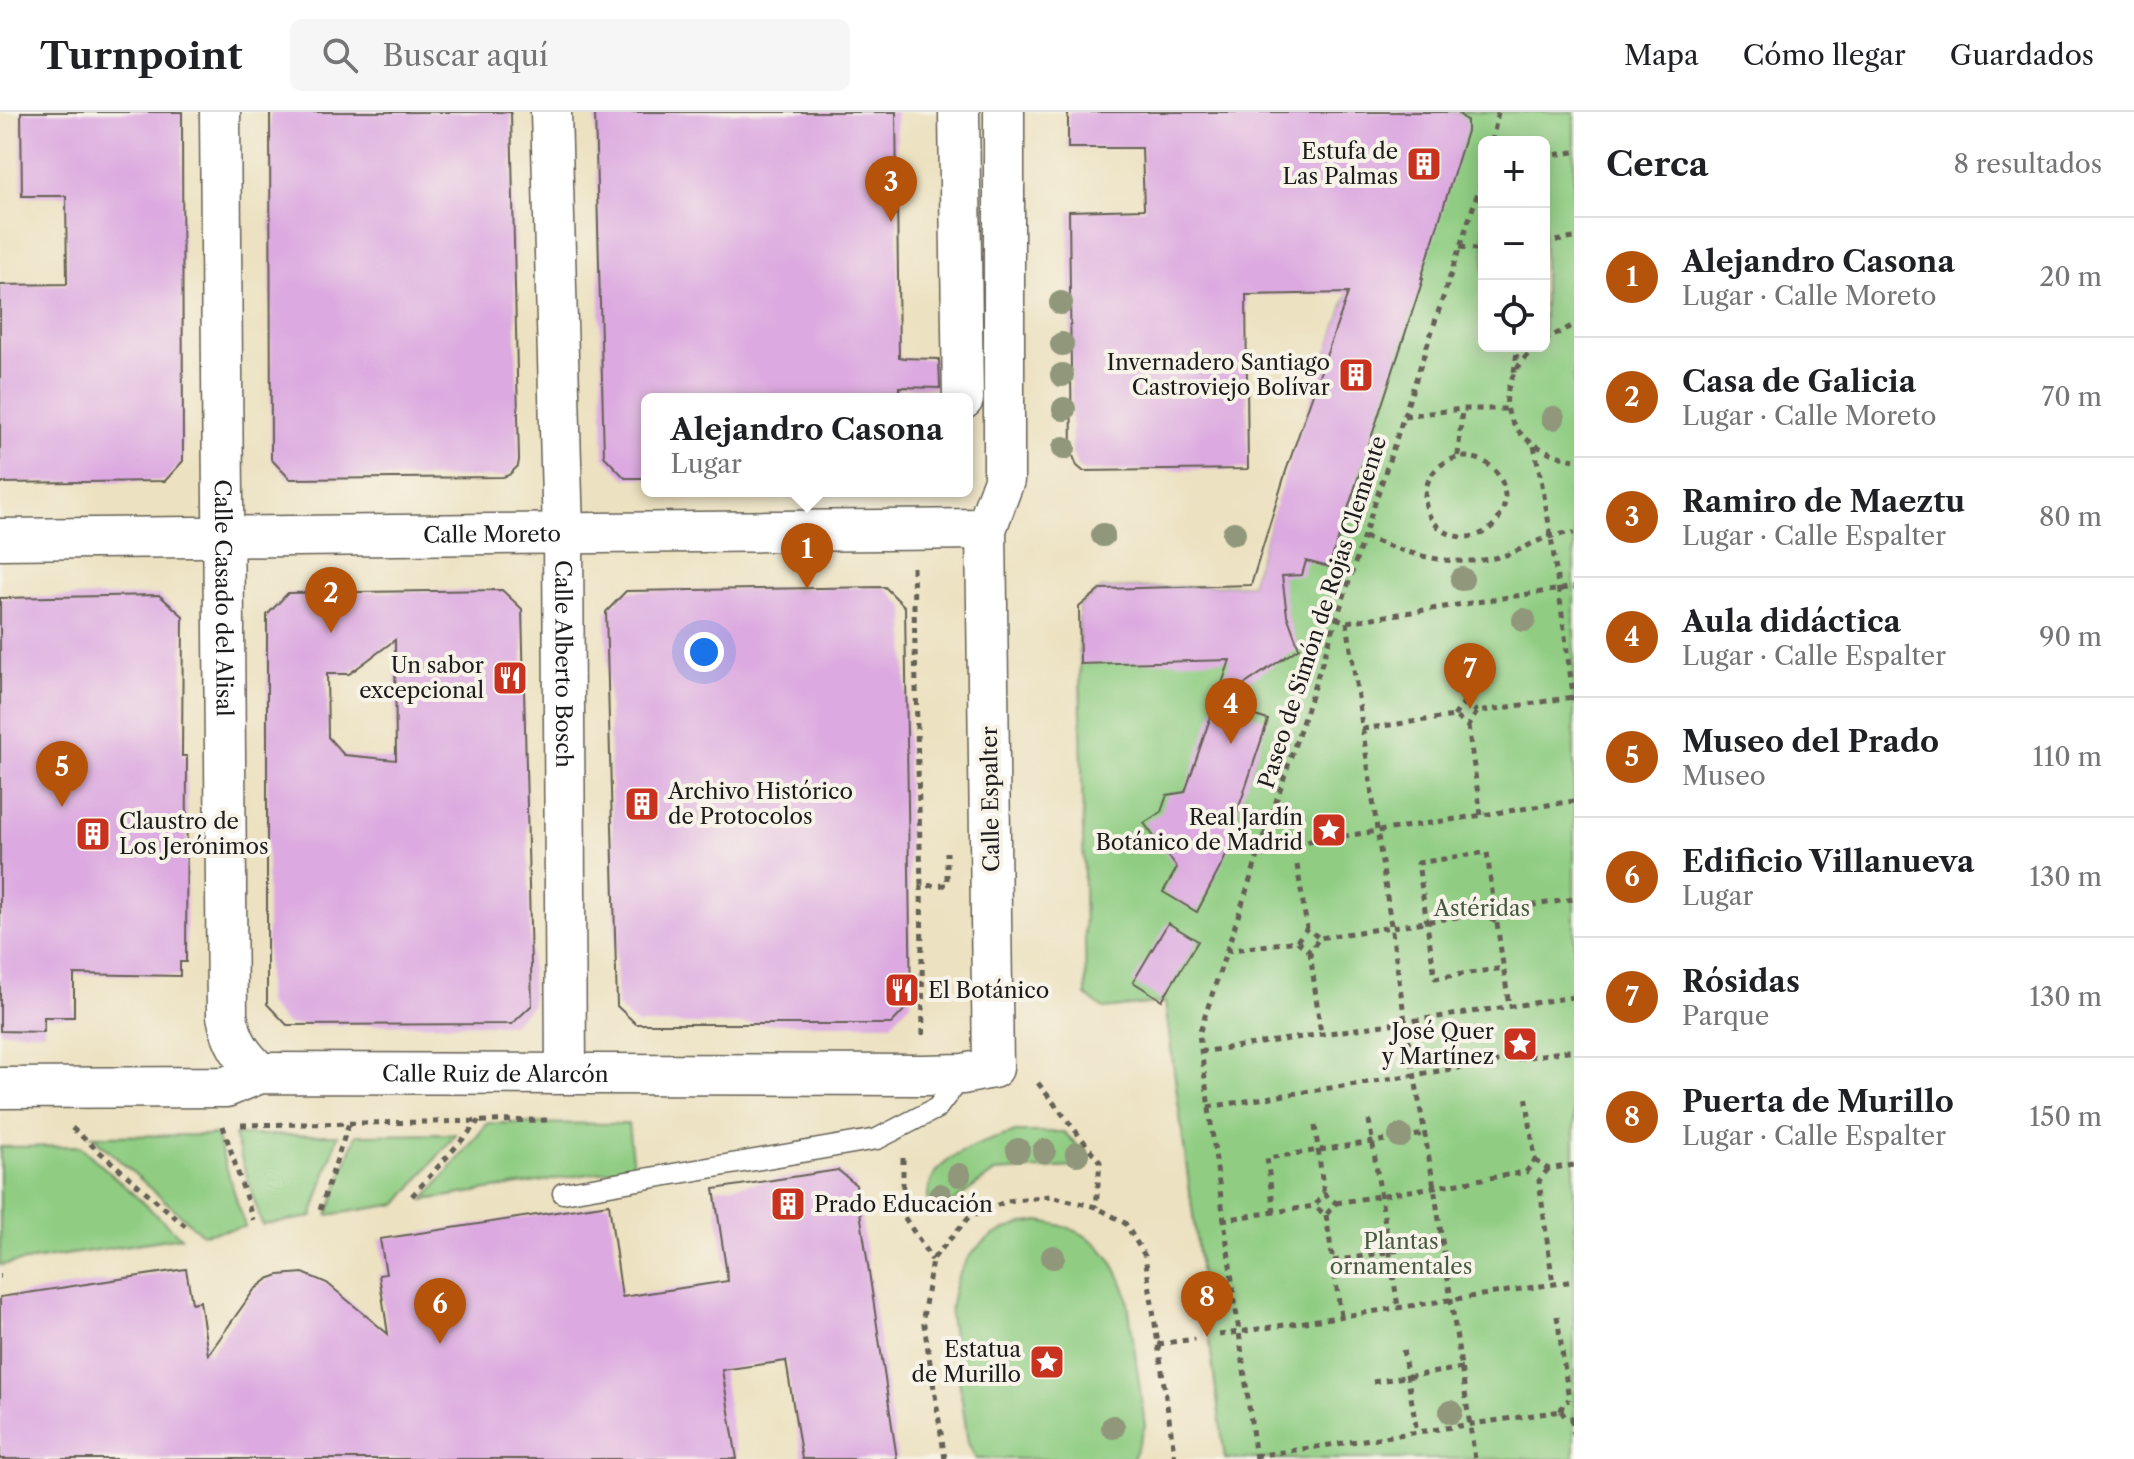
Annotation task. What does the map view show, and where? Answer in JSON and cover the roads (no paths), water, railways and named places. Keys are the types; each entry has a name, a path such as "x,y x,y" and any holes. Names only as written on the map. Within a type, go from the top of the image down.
{"street":[{"name":"Calle Casado del Alisal","path":"220,112 227,1016 231,1038 241,1054 260,1073"},
{"name":"Calle Alberto Bosch","path":"551,112 563,533 566,1073"},
{"path":"959,112 963,393"},
{"name":"Calle Espalter","path":"978,1071 986,529 1004,480 1005,454 1004,112"},
{"name":"Calle Espalter","path":"972,497 986,529"},
{"name":"Calle Moreto","path":"0,539 986,529"},
{"name":"Calle Ruiz de Alarcón","path":"0,1088 226,1087 260,1073 924,1075 978,1071"}],"lane":[{"path":"563,1193 877,1139 937,1108 978,1071"}],"place":[{"name":"Estufa de Las Palmas","path":"1424,164"},
{"name":"Ramiro de Maeztu","path":"891,222"},
{"name":"Invernadero Santiago Castroviejo Bolívar","path":"1356,375"},
{"name":"Alejandro Casona","path":"807,589"},
{"name":"Casa de Galicia","path":"331,633"},
{"name":"Un sabor excepcional","path":"510,678"},
{"name":"Rósidas","path":"1470,709"},
{"name":"Aula didáctica","path":"1231,744"},
{"name":"Archivo Histórico de Protocolos","path":"642,804"},
{"name":"Museo del Prado","path":"62,807"},
{"name":"Real Jardín Botánico de Madrid","path":"1329,830"},
{"name":"Claustro de Los Jerónimos","path":"93,834"},
{"name":"El Botánico","path":"902,990"},
{"name":"José Quer y Martínez","path":"1520,1044"},
{"name":"Prado Educación","path":"788,1204"},
{"name":"Puerta de Murillo","path":"1207,1337"},
{"name":"Edificio Villanueva","path":"440,1344"},
{"name":"Estatua de Murillo","path":"1047,1362"}],"park label":[{"name":"Astéridas","path":"1482,908"},
{"name":"Plantas ornamentales","path":"1401,1254"}]}
